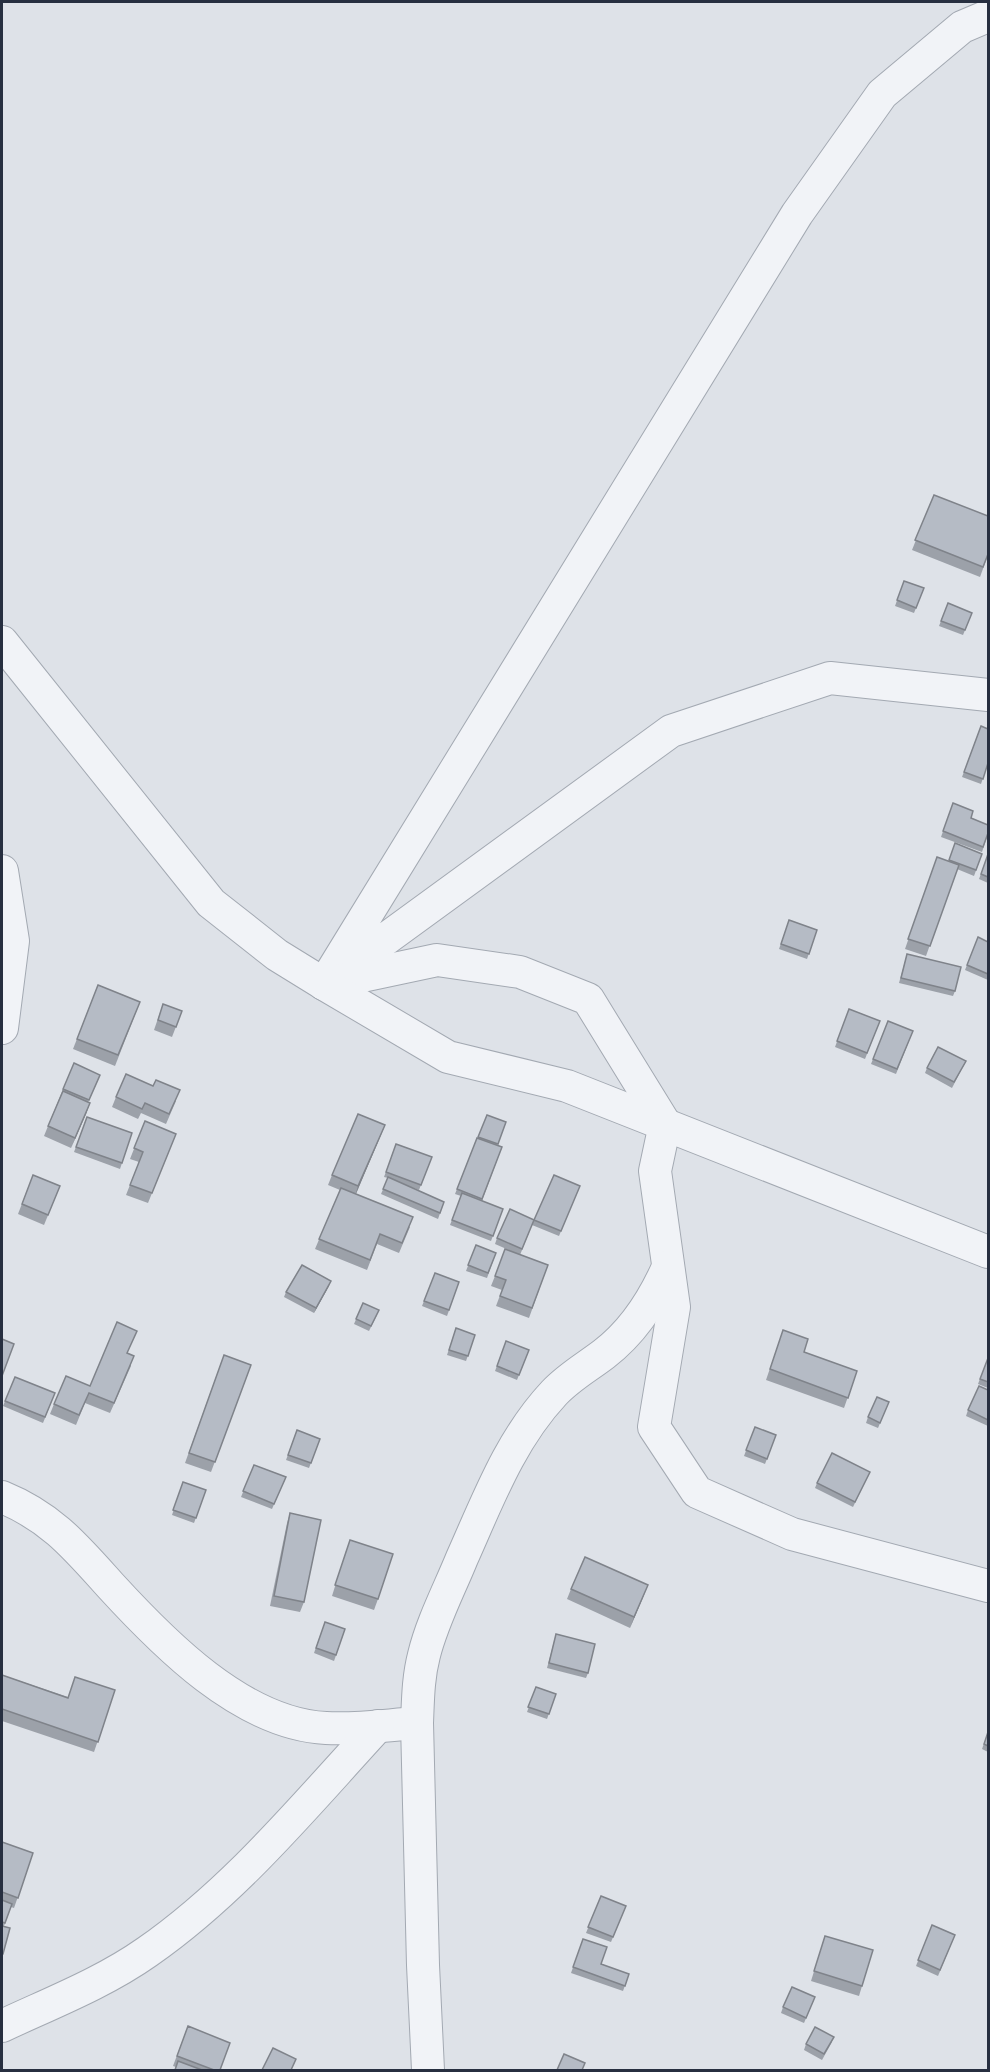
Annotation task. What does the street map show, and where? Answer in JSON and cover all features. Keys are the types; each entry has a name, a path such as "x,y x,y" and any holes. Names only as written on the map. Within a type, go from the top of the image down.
{"street":[{"path":"324,984 798,214 882,94 962,27 988,16"},
{"path":"2,642 211,903 277,955 448,1057 567,1086 988,1252"},
{"path":"324,984 671,731 830,678 988,695"},
{"path":"2,871 13,941 2,1028"},
{"path":"324,984 437,960 520,972 588,999 665,1124 655,1171 674,1307 654,1427 697,1492 792,1534 988,1586"},
{"path":"428,2070 417,1723 418,1689 424,1656 432,1630 500,1472 516,1443 534,1415 556,1391 581,1369 604,1354 643,1316 668,1267"},
{"path":"2,1497 42,1517 66,1537 159,1636 207,1676 254,1707 277,1718 300,1725 325,1728 417,1723"},
{"path":"2,2026 98,1982 146,1953 190,1921 231,1884 378,1726"}],"building":[{"path":"934,495 988,516 988,554 983,567 915,540"},
{"path":"904,581 924,588 916,608 897,600"},
{"path":"948,603 972,613 965,630 941,621"},
{"path":"981,726 988,729 988,763 983,779 964,772"},
{"path":"953,803 973,811 971,818 988,825 983,847 943,831"},
{"path":"955,843 982,854 976,870 949,860"},
{"path":"988,854 988,877 981,874"},
{"path":"937,857 959,865 930,946 908,939"},
{"path":"789,920 817,930 809,954 781,944"},
{"path":"978,937 988,942 988,974 967,965"},
{"path":"907,954 961,967 955,991 901,978"},
{"path":"98,985 140,1002 118,1055 77,1039"},
{"path":"163,1004 182,1011 176,1027 158,1020"},
{"path":"849,1009 880,1021 867,1053 837,1041"},
{"path":"888,1021 913,1031 897,1069 873,1059"},
{"path":"938,1047 966,1061 954,1082 927,1068"},
{"path":"74,1063 100,1075 89,1100 63,1089"},
{"path":"126,1074 153,1086 156,1080 180,1090 169,1114 145,1103 142,1109 116,1097"},
{"path":"63,1091 90,1103 75,1138 48,1126"},
{"path":"358,1114 385,1125 358,1186 332,1175"},
{"path":"487,1115 506,1122 498,1144 478,1137"},
{"path":"87,1117 132,1133 122,1163 76,1147"},
{"path":"145,1121 176,1134 152,1193 130,1185 143,1152 134,1148"},
{"path":"477,1138 502,1147 482,1199 457,1189"},
{"path":"396,1144 432,1157 421,1185 386,1172"},
{"path":"33,1175 60,1186 48,1215 22,1204"},
{"path":"554,1175 580,1186 561,1231 534,1220"},
{"path":"388,1177 444,1202 440,1213 383,1189"},
{"path":"341,1188 413,1217 402,1243 380,1234 370,1260 319,1239"},
{"path":"462,1193 503,1209 493,1236 452,1220"},
{"path":"510,1209 534,1220 522,1249 497,1238"},
{"path":"476,1245 496,1253 488,1273 468,1265"},
{"path":"505,1249 548,1265 532,1308 500,1296 506,1280 495,1276"},
{"path":"302,1265 331,1281 316,1308 286,1292"},
{"path":"435,1273 459,1282 449,1310 424,1301"},
{"path":"363,1303 379,1310 371,1326 356,1319"},
{"path":"117,1322 137,1331 127,1353 134,1356 114,1403 89,1393 79,1415 54,1404 66,1376 90,1386"},
{"path":"456,1328 475,1335 468,1356 449,1350"},
{"path":"783,1330 808,1339 804,1352 857,1371 848,1398 770,1369"},
{"path":"2,1339 14,1344 2,1376"},
{"path":"506,1341 529,1350 519,1375 497,1366"},
{"path":"224,1355 251,1365 215,1462 189,1453"},
{"path":"988,1358 988,1382 980,1379"},
{"path":"15,1377 55,1393 45,1417 5,1401"},
{"path":"979,1386 988,1390 988,1420 968,1410"},
{"path":"877,1397 889,1402 880,1423 868,1417"},
{"path":"755,1427 776,1435 767,1459 746,1450"},
{"path":"297,1430 320,1439 311,1463 288,1455"},
{"path":"832,1453 870,1472 855,1502 817,1483"},
{"path":"254,1465 286,1477 274,1504 243,1491"},
{"path":"183,1482 206,1490 196,1518 173,1510"},
{"path":"290,1513 321,1520 304,1602 274,1596"},
{"path":"350,1540 393,1554 378,1599 335,1585"},
{"path":"585,1557 648,1585 634,1617 571,1589"},
{"path":"325,1622 345,1629 336,1655 316,1648"},
{"path":"556,1634 595,1644 588,1673 549,1663"},
{"path":"2,1675 68,1698 75,1677 115,1690 98,1742 2,1709"},
{"path":"536,1687 556,1694 549,1714 528,1707"},
{"path":"988,1732 988,1746 984,1744"},
{"path":"2,1842 33,1853 18,1898 2,1892"},
{"path":"601,1896 626,1906 613,1937 588,1927"},
{"path":"2,1900 12,1904 5,1923 2,1922"},
{"path":"932,1925 955,1935 940,1970 918,1960"},
{"path":"2,1926 10,1928 3,1954 2,1954"},
{"path":"825,1936 873,1950 862,1986 814,1971"},
{"path":"583,1939 607,1947 601,1964 629,1974 625,1986 573,1967"},
{"path":"792,1987 815,1997 806,2018 783,2007"},
{"path":"188,2026 230,2043 220,2070 214,2070 177,2056"},
{"path":"815,2027 834,2037 824,2054 806,2044"},
{"path":"273,2048 296,2059 291,2070 262,2070"},
{"path":"564,2054 585,2063 582,2070 557,2070"},
{"path":"178,2061 202,2070 175,2070"}]}
